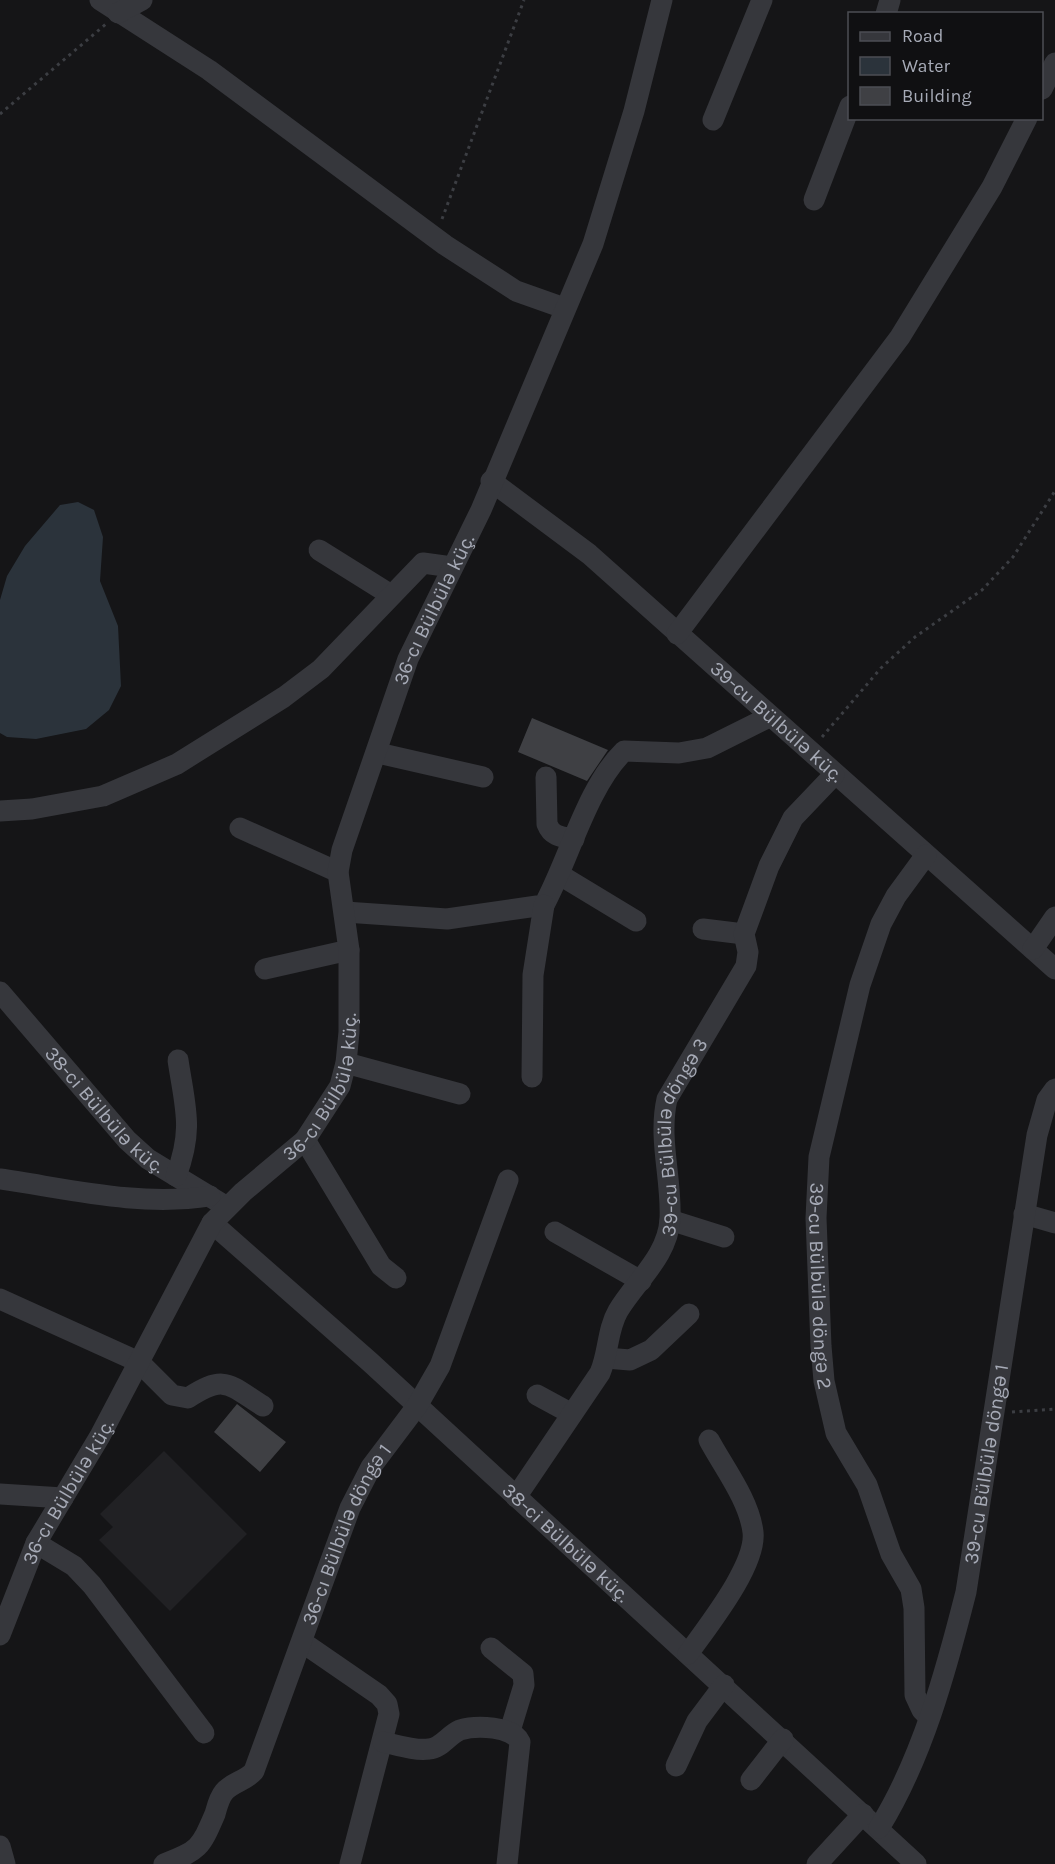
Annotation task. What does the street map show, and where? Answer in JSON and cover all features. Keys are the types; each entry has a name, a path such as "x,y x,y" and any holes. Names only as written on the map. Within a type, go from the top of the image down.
{"street":[{"path":"100,0 209,70 435,238 516,291 564,309"},
{"path":"118,13 142,0"},
{"name":"36-cı Bülbülə küç.","path":"0,1635 36,1542 100,1436 212,1223 218,1201 305,1140 340,1086 346,1063 349,1032 349,950 338,872 342,850 378,753 408,659 481,510 491,481 593,244 608,198 662,0"},
{"path":"713,120 762,0"},
{"path":"1043,86 1055,63"},
{"path":"814,200 848,109"},
{"path":"677,634 900,337 992,187 1026,120"},
{"name":"39-cu Bülbülə küç.","path":"491,481 589,554 834,775 1055,969"},
{"path":"319,550 391,595"},
{"path":"0,811 32,809 103,796 177,764 284,697 321,669 423,563 452,567"},
{"path":"532,1077 533,975 544,905 561,875 599,784 613,761 624,751 679,753 707,748 770,717"},
{"path":"378,753 483,777"},
{"name":"39-cu Bülbülə döngə 3","path":"516,1497 600,1373 606,1358 608,1334 618,1311 655,1261 666,1237 670,1220 663,1119 667,1099 746,966 748,952 744,934 769,866 793,818 834,775"},
{"path":"546,777 547,824 550,831 557,836 574,840"},
{"path":"240,828 338,872"},
{"name":"39-cu Bülbülə döngə 2","path":"926,855 896,896 881,924 860,985 819,1157 816,1218 822,1358 836,1433 867,1485 891,1554 911,1589 914,1608 915,1695 922,1710 928,1716"},
{"path":"561,875 636,921"},
{"path":"345,912 447,919 544,905"},
{"path":"1033,949 1055,917"},
{"path":"703,929 744,934"},
{"path":"265,969 349,950"},
{"name":"38-ci Bülbülə küç.","path":"0,992 128,1140 148,1159 218,1201"},
{"path":"176,1176 186,1150 188,1130 178,1060"},
{"path":"346,1063 460,1094"},
{"name":"39-cu Bülbülə döngə 1","path":"879,1828 913,1764 954,1640 966,1592 1037,1135 1047,1100 1055,1089"},
{"path":"305,1140 381,1266 396,1278"},
{"path":"0,1179 122,1197 218,1201"},
{"name":"36-cı Bülbülə döngə 1","path":"164,1864 194,1852 204,1840 223,1794 229,1787 247,1779 254,1770 350,1508 371,1467 417,1406 441,1366 508,1180"},
{"path":"1024,1214 1055,1222"},
{"path":"670,1220 724,1237"},
{"name":"38-ci Bülbülə küç.","path":"212,1223 370,1362 783,1739 916,1864"},
{"path":"555,1232 640,1281"},
{"path":"0,1299 139,1362 172,1395 188,1398 211,1384 219,1383 230,1385 263,1406"},
{"path":"606,1358 630,1360 651,1350 689,1314"},
{"path":"537,1395 572,1414"},
{"path":"688,1654 747,1563 753,1534 745,1507 709,1440"},
{"path":"0,1494 63,1498"},
{"path":"36,1542 74,1566 92,1585 204,1733"},
{"path":"302,1642 380,1695 387,1704 389,1714 383,1742 350,1864"},
{"path":"491,1648 523,1674 524,1685 510,1731"},
{"path":"676,1766 697,1722 724,1685"},
{"path":"383,1742 428,1750 438,1747 458,1731 471,1728 510,1731 517,1735 520,1742 507,1864"},
{"path":"751,1780 783,1739"},
{"path":"817,1864 863,1814"},
{"path":"0,1846 5,1864"}],"path":[{"path":"435,238 524,0"},
{"path":"0,114 118,13"},
{"path":"809,752 880,668 915,637 982,590 1013,557 1055,491"},
{"path":"993,1414 1055,1409"}],"shaded area":[{"path":"164,1451 247,1534 170,1611 99,1540 113,1527 100,1514"}],"water":[{"path":"78,502 94,510 103,537 100,581 118,626 121,686 109,710 86,729 36,739 7,737 0,733 0,600 7,576 25,546 60,505"}],"building":[{"path":"532,718 608,750 587,781 518,752"},
{"path":"237,1404 286,1442 260,1472 214,1432"}]}
